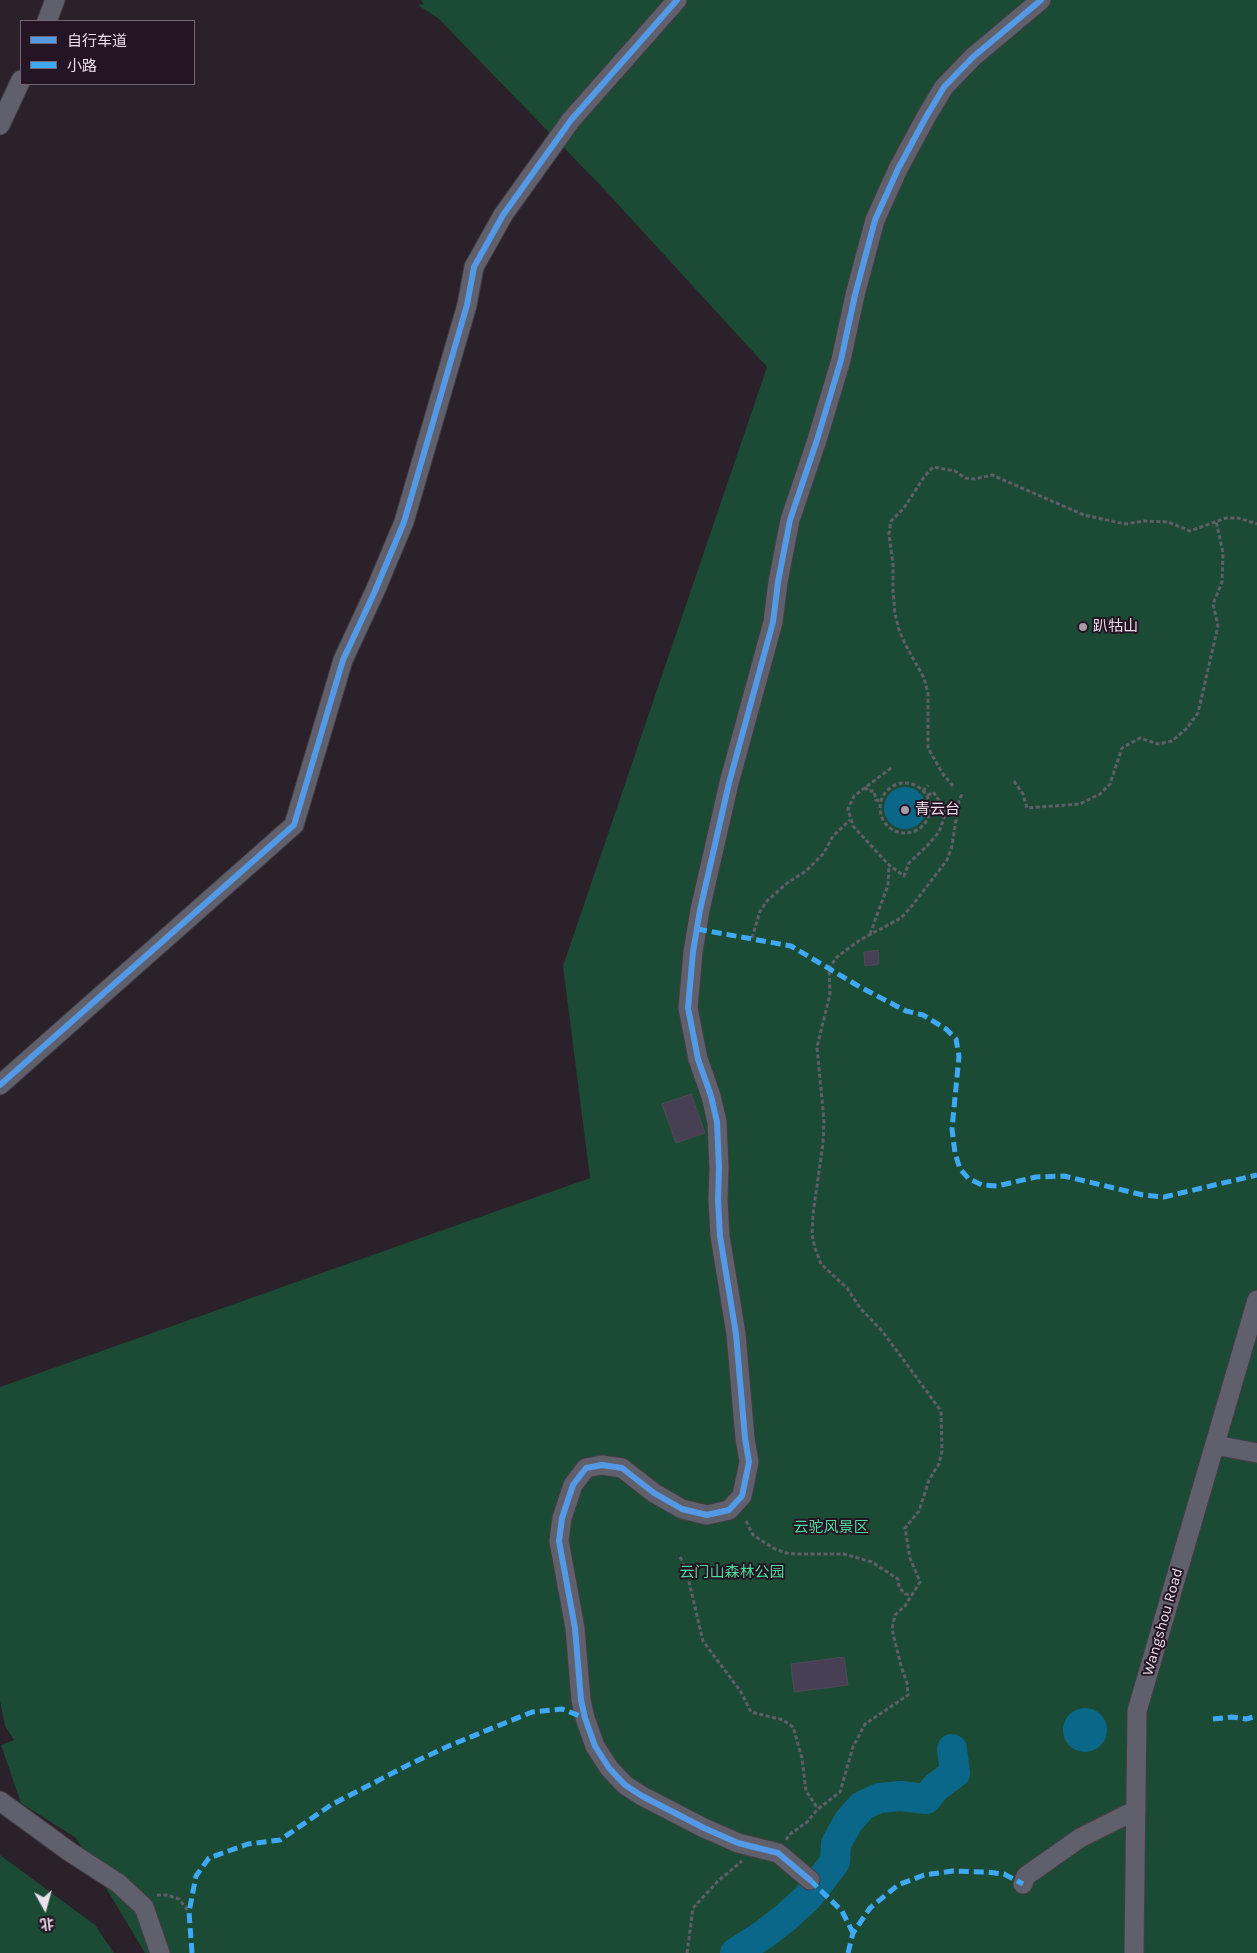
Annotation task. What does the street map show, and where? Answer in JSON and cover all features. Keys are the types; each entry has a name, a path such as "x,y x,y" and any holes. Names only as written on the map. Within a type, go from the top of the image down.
{"street":[{"path":"47,20 55,0"},
{"path":"0,1086 294,825 343,660 404,522 467,305 474,267 503,215 571,120 678,0"},
{"path":"810,1880 778,1853 746,1845 689,1821 624,1786 610,1768 595,1746 585,1718 581,1700 576,1628 559,1541 562,1518 573,1485 586,1468 602,1465 622,1468 654,1493 682,1509 707,1515 729,1510 742,1496 749,1462 736,1334 720,1236 717,1122 711,1096 698,1058 688,1008 693,952 700,910 729,783 773,622 778,582 790,520 841,360 875,220 898,169 944,87 973,57 1041,0"},
{"path":"0,126 20,82"},
{"name":"Wangshou Road","path":"1134,1953 1137,1711 1257,1300"},
{"path":"1215,1445 1257,1453"},
{"path":"0,1801 70,1852 118,1883 144,1907 160,1953"},
{"path":"1023,1884 1026,1876 1080,1838 1136,1810"}],"path":[{"path":"953,786 943,774 928,748 928,694 924,678 899,630 895,614 893,564 889,534 890,521 904,508 924,477 933,467 955,472 965,478 975,479 992,475 1084,514 1125,524 1144,521 1168,522 1190,531 1226,518 1239,518 1257,524"},
{"path":"1014,781 1023,794 1027,808 1080,804 1100,794 1110,784 1122,748 1140,738 1158,744 1172,741 1187,728 1198,713 1218,626 1213,604 1222,582 1223,553 1216,521"},
{"path":"891,768 854,796 848,809 853,826 889,865 904,876 909,863 927,846 938,832 944,818 943,808 933,792 927,796"},
{"path":"901,783 913,784 923,791 927,796 930,808 927,819 918,828 905,832 892,829 880,812 881,801 890,788 901,783"},
{"path":"923,791 928,785"},
{"path":"865,787 868,790 874,791 876,800 881,801"},
{"path":"778,1853 789,1835 807,1822 818,1809 840,1792 853,1747 865,1724 908,1695 907,1683 892,1629 894,1615 905,1606 920,1582 910,1558 905,1528 920,1511 929,1480 939,1464 942,1451 941,1411 891,1343 860,1308 847,1288 821,1264 812,1234 824,1121 817,1047 830,994 829,968 837,957 860,940 901,918 948,860 962,794"},
{"path":"752,938 760,911 767,901 787,883 806,870 824,852 833,836 850,820"},
{"path":"870,935 888,885 889,865"},
{"path":"746,1521 753,1535 773,1548 786,1553 797,1554 844,1554 872,1562 898,1578 899,1587 905,1594 913,1595"},
{"path":"680,1558 686,1569 703,1641 740,1692 751,1712 783,1720 793,1727 802,1758 806,1790 818,1809"},
{"path":"687,1953 693,1908 718,1881 742,1860 746,1845"},
{"path":"134,1898 151,1894 167,1895 179,1899 189,1912"}],"green space":[{"name":"云门山森林公园","path":"421,0 1257,0 1257,1953 145,1953 76,1838 21,1803 1,1745 14,1740 5,1726 0,1701 0,1387 590,1178 563,966 767,367 602,187 439,19 418,5 424,4"},
{"path":"0,1855 95,1925 114,1953 0,1953"}],"water":[{"path":"901,787 909,787 920,793 926,808 920,823 909,829 901,829 890,823 884,812 884,804 890,793"},
{"path":"1085,1708 1097,1712 1103,1718 1107,1730 1103,1742 1097,1748 1085,1752 1073,1748 1067,1742 1063,1730 1067,1718 1073,1712"}],"building":[{"path":"878,950 879,964 865,966 864,952"},
{"path":"691,1094 705,1133 676,1143 662,1104"},
{"path":"844,1657 848,1685 794,1692 791,1664"}],"waterway":[{"path":"735,1953 763,1935 807,1898 835,1862 836,1844 848,1822 862,1806 879,1798 901,1796 926,1799 936,1787 955,1773 952,1749"}],"marked path":[{"path":"697,929 791,946 860,987 906,1011 923,1015 946,1029 956,1039 959,1056 952,1129 955,1153 960,1169 969,1179 982,1185 997,1186 1036,1177 1064,1176 1143,1195 1164,1197 1257,1175"},
{"path":"192,1953 189,1912 196,1876 209,1858 248,1844 280,1840 331,1805 410,1764 532,1712 562,1709 585,1718"},
{"path":"1213,1719 1232,1717 1246,1719 1257,1716"},
{"path":"848,1953 853,1933 870,1908 898,1885 924,1875 953,1871 1004,1874 1023,1884"},
{"path":"810,1880 842,1911 853,1933"}],"cycle path":[{"path":"0,1085 294,825 343,660 404,522 467,305 474,267 503,215 571,120 677,0"},
{"path":"810,1880 778,1853 738,1843 642,1796 625,1785 609,1768 595,1746 581,1700 575,1628 559,1541 562,1518 573,1485 586,1468 602,1465 622,1468 654,1493 682,1509 707,1515 729,1510 742,1496 749,1462 745,1438 736,1334 720,1236 717,1122 711,1096 698,1059 688,1008 693,952 700,910 729,783 773,622 778,582 790,520 841,360 855,295 875,220 898,169 944,87 973,57 1041,0"}],"place":[{"name":"趴牯山","path":"1083,627"},
{"name":"青云台","path":"905,810"}],"park label":[{"name":"云驼风景区","path":"831,1528"}]}
